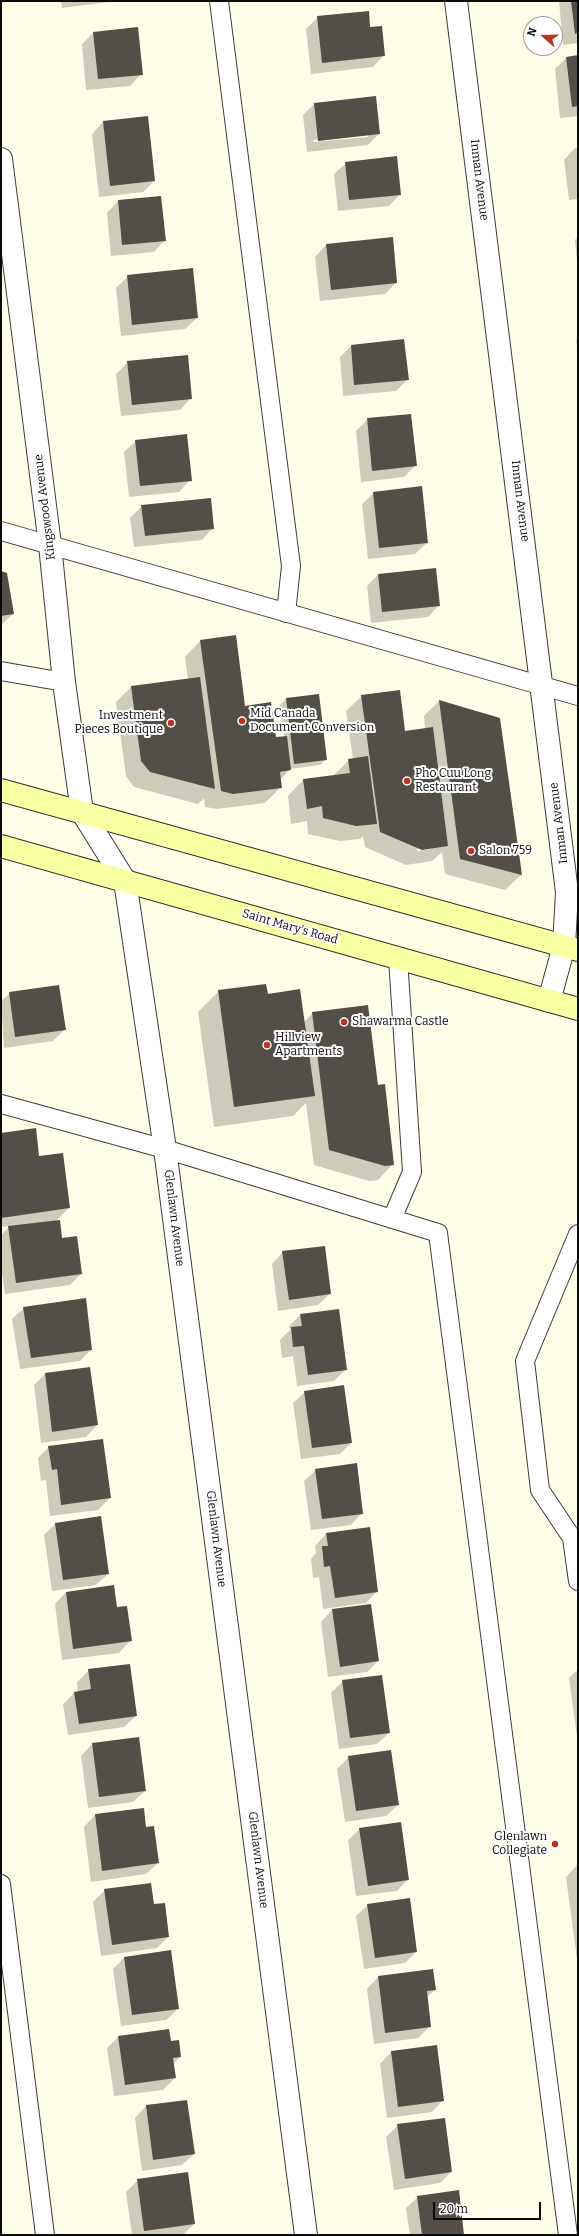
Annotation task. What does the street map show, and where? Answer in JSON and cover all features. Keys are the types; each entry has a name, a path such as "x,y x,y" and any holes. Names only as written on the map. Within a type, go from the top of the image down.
{"main road":[{"path":"1,790 571,948"},
{"name":"Saint Mary's Road","path":"1,846 578,1009"}],"street":[{"name":"Inman Avenue","path":"456,1 543,686 567,892 571,948 550,1001"},
{"name":"Kingswood Avenue","path":"1,159 50,545 64,682 82,812 105,849"},
{"name":"Glenlawn Avenue","path":"105,849 126,881 165,1149 306,2235"}],"lane":[{"path":"219,1 291,566 286,613"},
{"path":"1,531 578,696"},
{"path":"1,671 64,682"},
{"path":"392,1219 412,1172 398,958"},
{"path":"1,1104 165,1149 438,1233 568,2235"},
{"path":"578,1234 525,1361 540,1490 575,1537 578,1581"},
{"path":"1,1884 45,2235"}],"building":[{"path":"571,1 578,1 578,33 575,34"},
{"path":"369,11 370,27 382,26 385,56 322,63 317,16"},
{"path":"138,27 143,75 98,79 93,32"},
{"path":"578,55 578,106 572,107 566,57"},
{"path":"376,96 380,134 318,141 314,103"},
{"path":"148,116 155,181 110,186 103,121"},
{"path":"397,156 401,195 349,200 345,162"},
{"path":"161,196 166,241 122,245 118,200"},
{"path":"393,237 397,283 331,290 326,244"},
{"path":"193,268 198,318 132,325 127,275"},
{"path":"404,339 409,380 354,385 351,345"},
{"path":"188,355 192,399 132,405 127,361"},
{"path":"411,414 417,466 372,471 367,418"},
{"path":"187,434 192,481 140,486 135,440"},
{"path":"422,486 428,543 379,548 373,492"},
{"path":"211,498 214,529 145,536 141,505"},
{"path":"436,568 440,606 382,612 378,574"},
{"path":"1,571 7,573 14,614 1,616"},
{"name":"Mid Canada Document Conversion","path":"236,635 245,706 271,702 276,737 287,736 291,770 280,772 282,788 233,794 221,791 200,640"},
{"name":"Investment Pieces Boutique","path":"200,677 215,789 150,772 141,761 131,686"},
{"name":"Pho Cuu Long Restaurant","path":"400,690 405,731 433,727 448,846 422,850 380,832 361,695"},
{"path":"319,694 327,760 294,764 286,698"},
{"path":"439,700 500,718 522,875 460,859"},
{"path":"368,756 377,824 356,826 323,818 322,806 307,809 303,779 350,773 348,759"},
{"name":"Hillview Apartments","path":"266,984 268,994 300,989 315,1096 234,1107 218,990"},
{"path":"59,985 66,1030 15,1037 9,992"},
{"path":"368,1005 378,1085 385,1084 394,1165 385,1166 329,1150 312,1012"},
{"path":"36,1128 39,1156 63,1153 70,1208 1,1218 1,1133"},
{"path":"60,1220 62,1238 77,1236 82,1274 16,1283 8,1226"},
{"path":"325,1246 331,1294 289,1300 282,1251"},
{"path":"86,1298 92,1350 31,1358 23,1307"},
{"path":"339,1309 347,1370 308,1375 304,1346 293,1347 291,1327 302,1326 300,1314"},
{"path":"90,1367 98,1425 52,1432 45,1373"},
{"path":"344,1385 352,1443 312,1448 304,1391"},
{"path":"103,1439 111,1498 61,1505 57,1469 52,1470 48,1446"},
{"path":"357,1463 363,1514 322,1519 315,1469"},
{"path":"101,1516 109,1574 63,1580 55,1523"},
{"path":"370,1527 378,1592 335,1598 330,1566 324,1567 322,1546 328,1546 326,1533"},
{"path":"114,1585 117,1607 127,1606 132,1641 73,1649 66,1592"},
{"path":"371,1604 379,1661 340,1667 332,1609"},
{"path":"130,1664 137,1716 79,1724 74,1692 91,1689 88,1669"},
{"path":"382,1675 390,1733 350,1738 342,1680"},
{"path":"139,1737 146,1791 99,1797 92,1743"},
{"path":"391,1750 399,1805 356,1811 348,1756"},
{"path":"144,1808 146,1827 154,1826 159,1863 102,1871 95,1814"},
{"path":"401,1822 409,1880 368,1886 359,1828"},
{"path":"151,1883 154,1904 165,1903 169,1937 112,1945 104,1889"},
{"path":"410,1898 417,1952 375,1958 367,1904"},
{"path":"171,1950 179,2009 132,2015 124,1957"},
{"path":"433,1969 436,1990 427,1991 431,2027 385,2033 378,1976"},
{"path":"169,2029 171,2041 179,2040 181,2057 173,2058 176,2078 125,2085 118,2036"},
{"path":"437,2045 444,2101 398,2107 391,2051"},
{"path":"187,2100 195,2154 153,2160 146,2105"},
{"path":"445,2118 452,2172 405,2179 397,2124"},
{"path":"188,2172 195,2224 144,2231 137,2179"},
{"path":"459,2190 464,2235 422,2235 417,2196"}],"place":[{"name":"Mid Canada Document Conversion","path":"242,721"},
{"name":"Investment Pieces Boutique","path":"171,723"},
{"name":"Pho Cuu Long Restaurant","path":"407,781"},
{"name":"Salon 759","path":"471,851"},
{"name":"Shawarma Castle","path":"344,1022"},
{"name":"Hillview Apartments","path":"267,1045"},
{"name":"Glenlawn Collegiate","path":"555,1844"}]}
